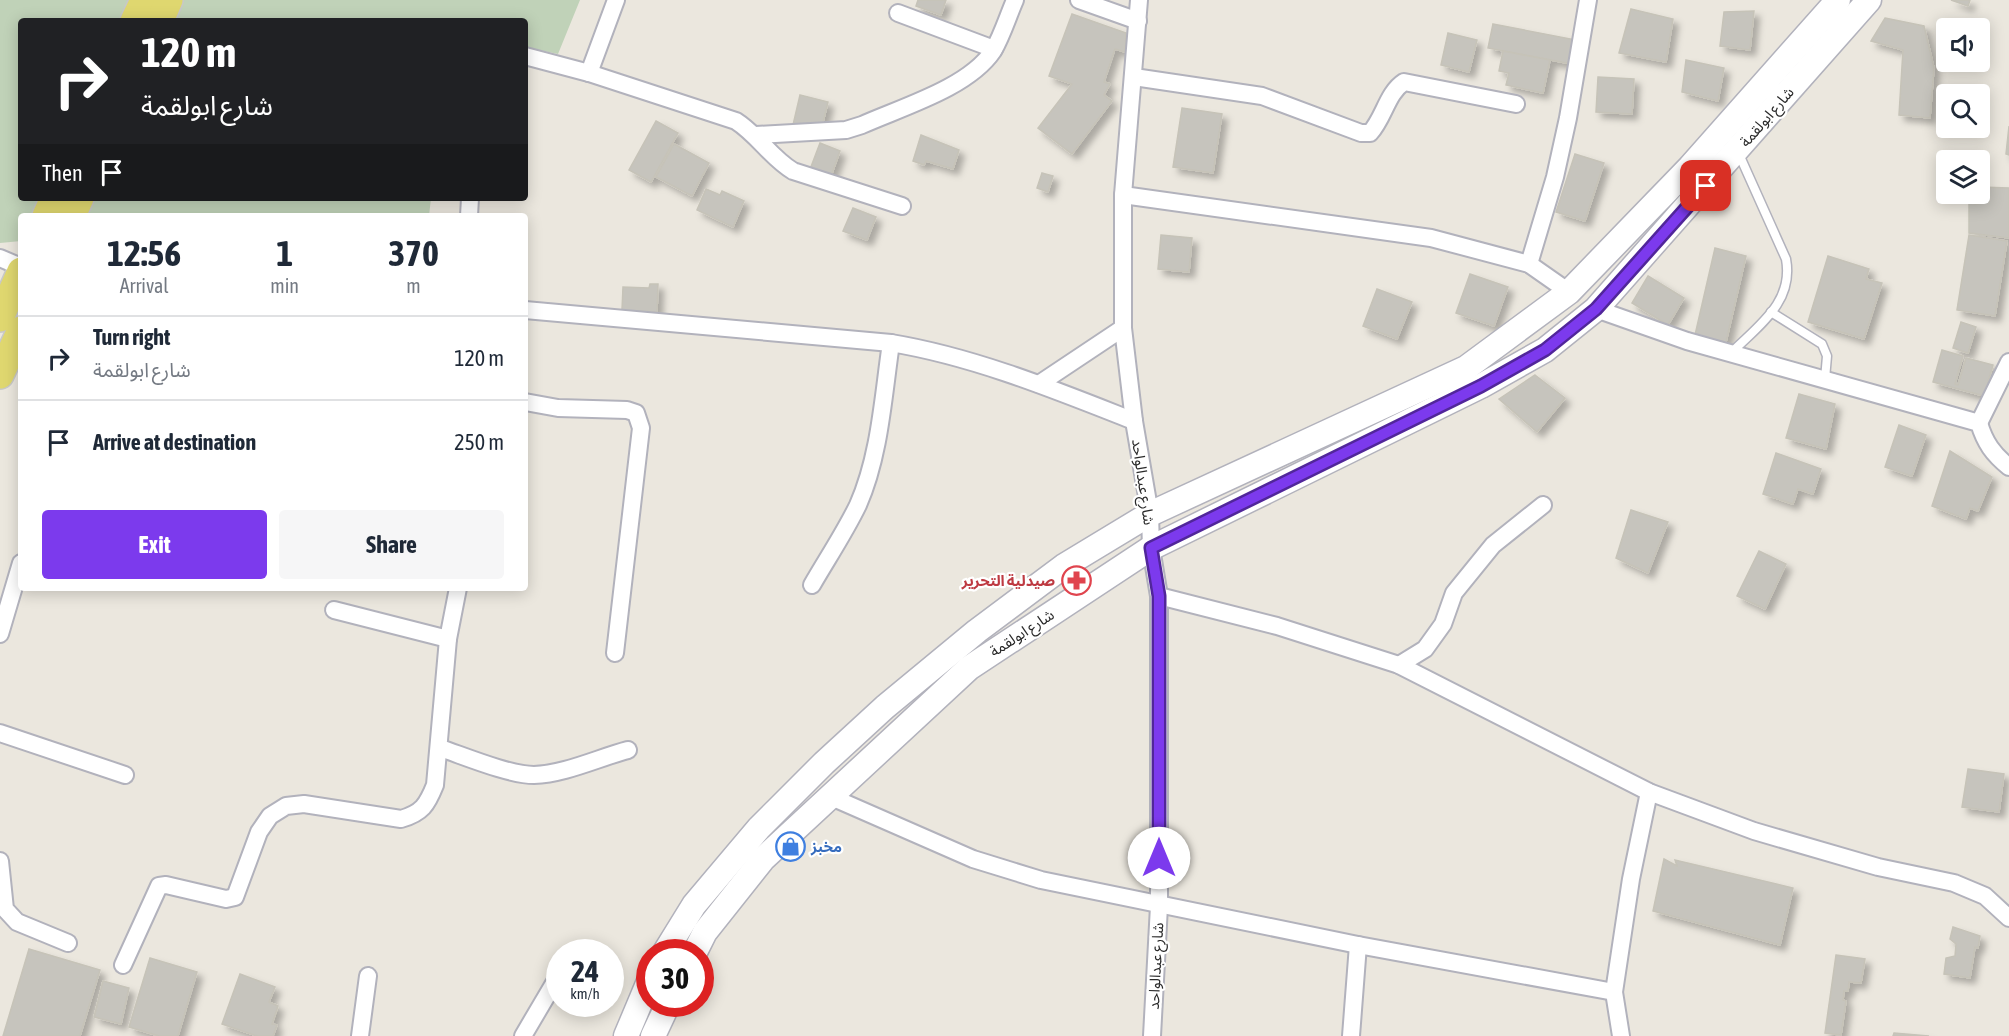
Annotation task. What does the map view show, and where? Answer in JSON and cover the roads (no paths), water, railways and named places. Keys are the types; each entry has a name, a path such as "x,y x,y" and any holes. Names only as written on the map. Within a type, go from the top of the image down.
{"main road":[{"path":"135,18 144,0"},
{"path":"161,18 169,0"},
{"path":"0,318 18,276"},
{"path":"0,375 18,336"}],"street":[{"path":"589,73 616,0"},
{"path":"756,135 846,130 862,125 965,78 981,66 994,49 1015,0"},
{"path":"1079,0 1138,21"},
{"name":"شارع عبدالواحد","path":"1139,0 1123,195 1123,328 1134,421 1150,514 1151,548 1159,596 1159,906 1152,1036"},
{"path":"1529,264 1555,177 1568,118 1588,0"},
{"name":"شارع ابولقمة","path":"673,939 694,905 759,828 885,707 977,631 1064,566 1150,514 1466,368 1569,292 1690,167 1838,0"},
{"name":"شارع ابولقمة","path":"701,939 763,860 829,796 969,668 1151,548 1481,386 1545,350 1596,309 1869,0"},
{"path":"898,12 994,49"},
{"path":"528,57 589,73 736,121 756,135 784,166 793,171 902,207"},
{"path":"1134,77 1262,96 1361,133 1370,133 1376,126 1396,87 1404,82 1516,104"},
{"path":"1123,195 1431,238 1529,264 1569,292"},
{"path":"0,258 18,267"},
{"path":"1596,309 1687,341 1979,423"},
{"path":"528,310 891,343 924,349 1039,384 1134,421"},
{"path":"1039,384 1123,328"},
{"path":"812,585 858,505 867,478 875,452 891,343"},
{"path":"2009,362 1979,423 1985,442 1994,455 2009,467"},
{"path":"528,403 558,408 627,410 636,413 641,428 615,652"},
{"path":"1399,665 1425,648 1443,624 1454,593 1493,544 1544,505"},
{"path":"0,634 18,572"},
{"path":"123,964 159,886 166,885 226,899 235,897 259,832 270,816 286,806 304,804 401,819 416,815 427,806 435,785 448,639 457,591"},
{"path":"1159,596 1277,626 1399,665 1649,792 1754,831 1878,867 1954,883 1985,896 2009,918"},
{"path":"334,610 448,639"},
{"path":"0,733 125,775"},
{"path":"440,748 532,775 559,770 628,750"},
{"path":"1621,1036 1614,992 1631,879 1649,792"},
{"path":"829,796 1008,872 1159,906 1614,992"},
{"path":"0,861 5,909 17,922 68,942"},
{"path":"1351,1036 1358,945"},
{"path":"360,1036 368,976"},
{"path":"523,1036 546,996"},
{"path":"626,1036 636,1012"},
{"path":"653,1036 662,1017"}],"lane":[{"path":"1730,353 1771,312 1785,292 1789,275 1786,259 1737,151"},
{"path":"1771,312 1822,344 1827,356 1825,379"}],"place":[{"name":"صيدلية التحرير","path":"1076,581"},
{"name":"مخبز","path":"790,847"}]}
